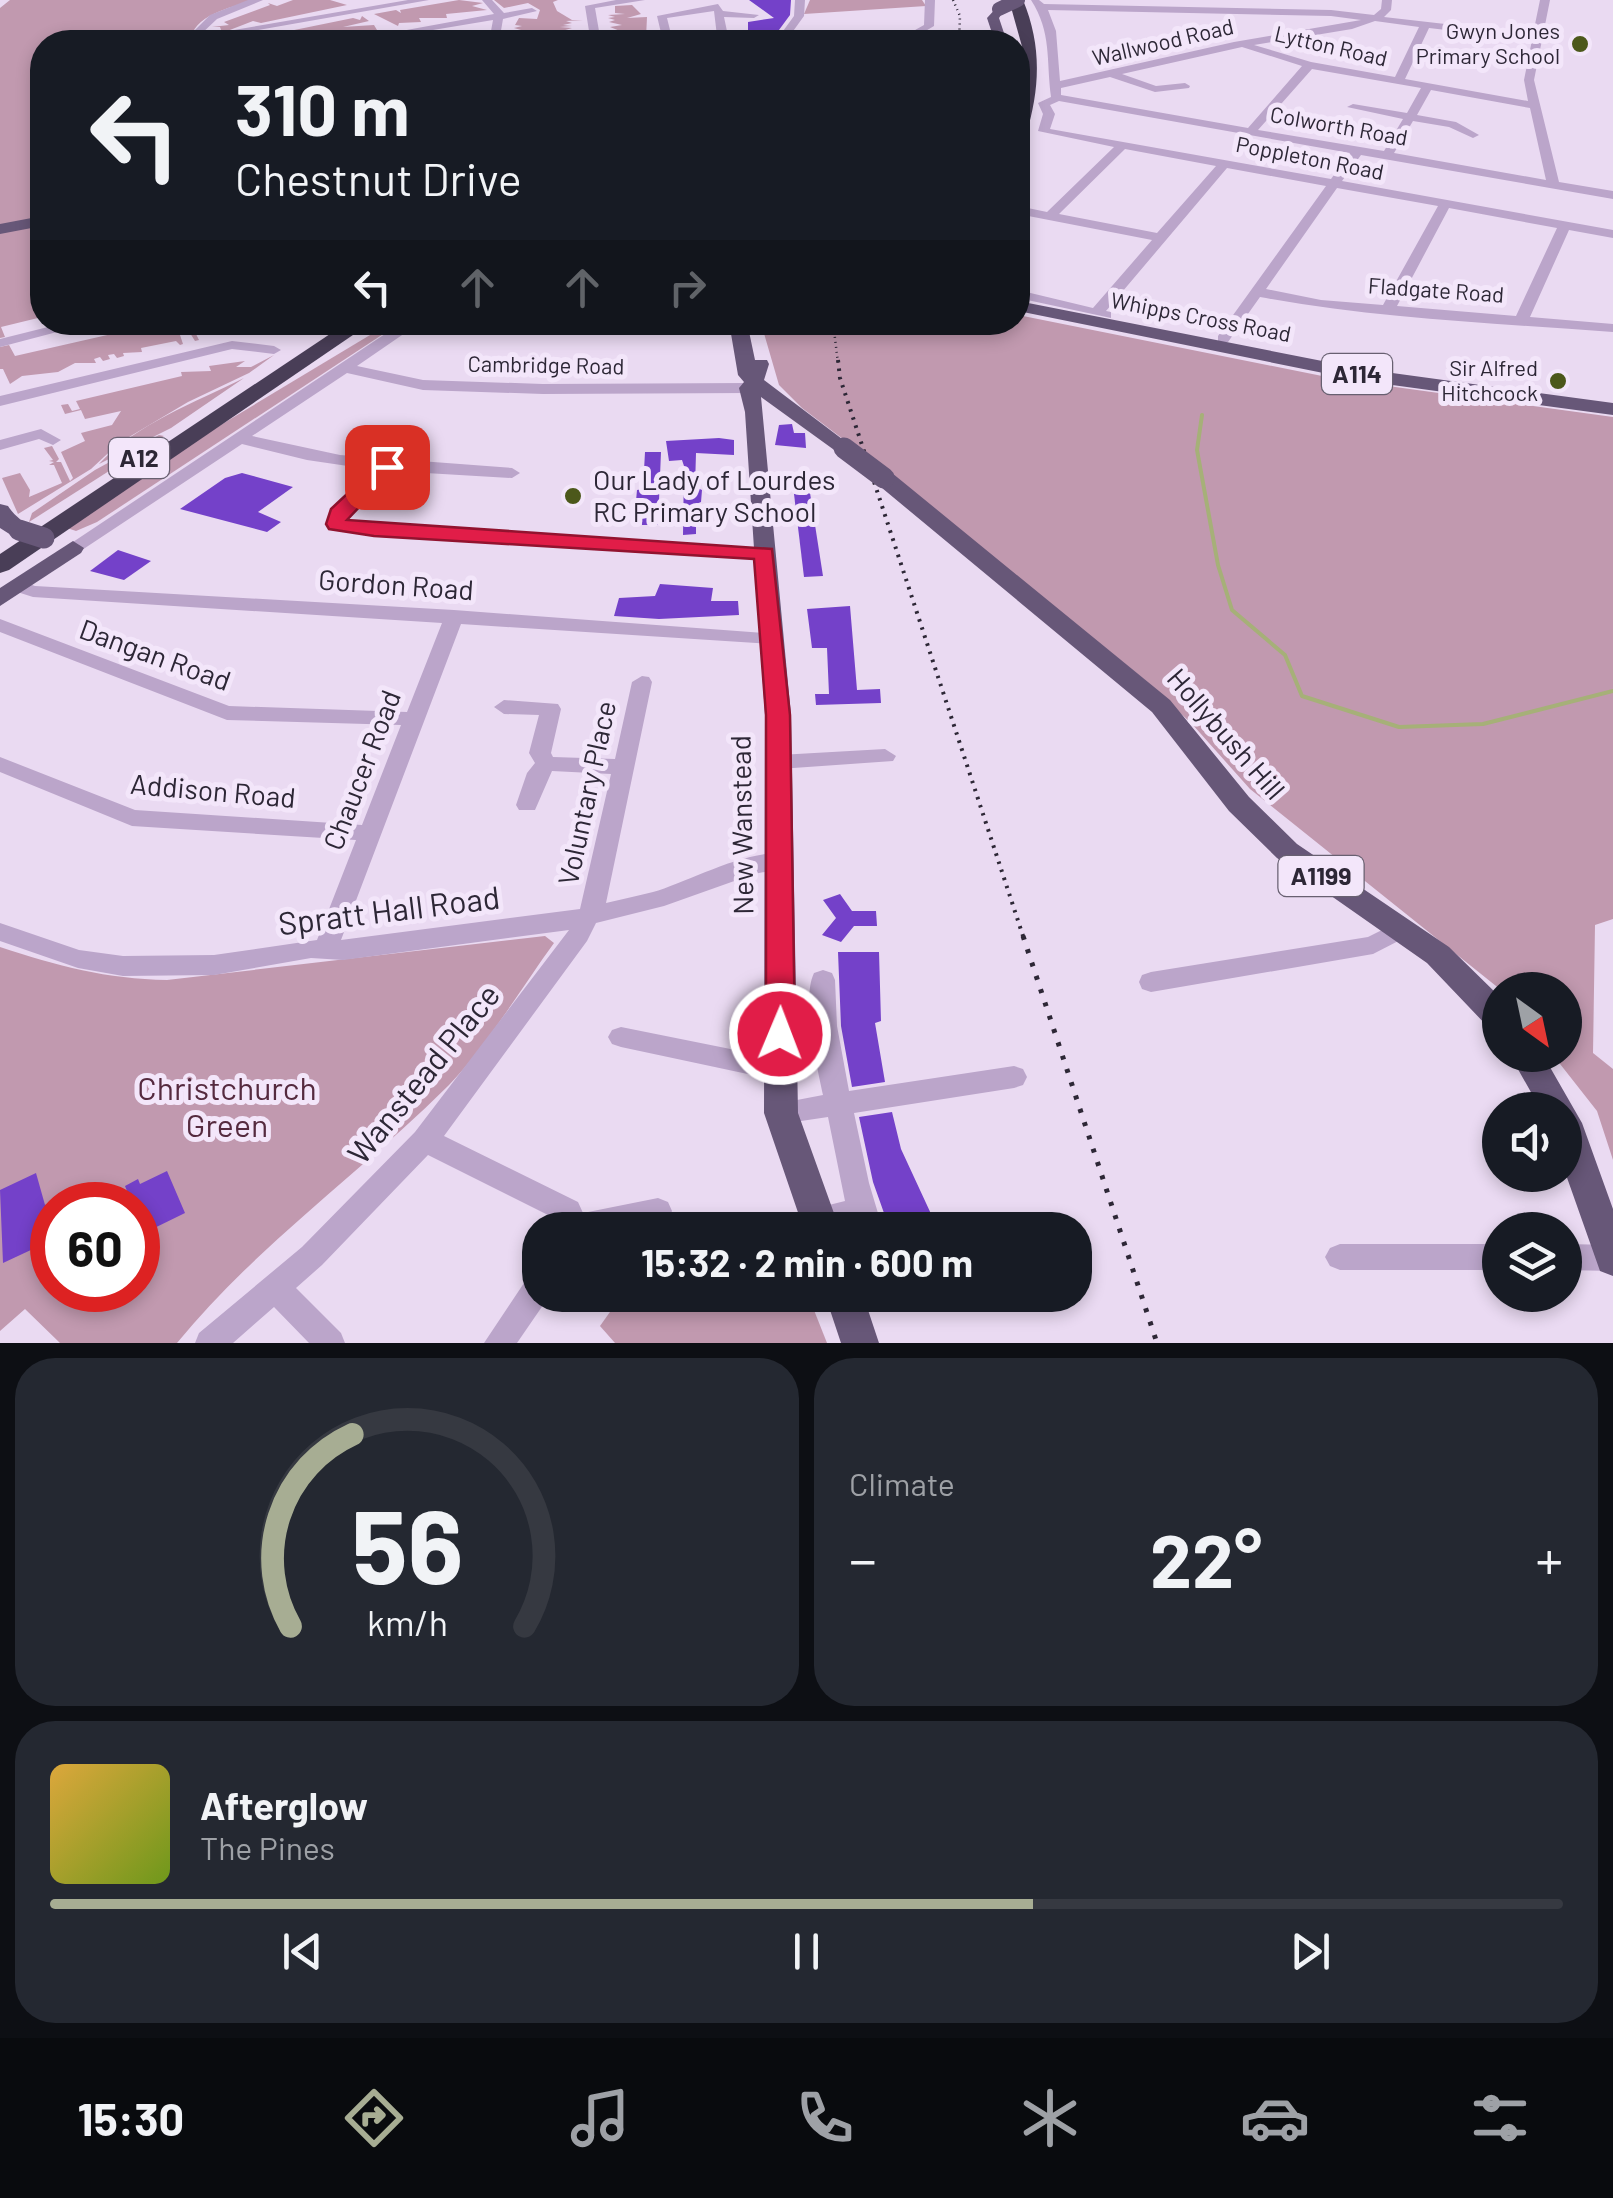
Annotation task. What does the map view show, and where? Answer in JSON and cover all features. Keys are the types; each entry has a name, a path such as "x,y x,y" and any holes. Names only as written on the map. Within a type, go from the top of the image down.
{"highway":[{"path":"1017,0 1028,30"},
{"path":"1001,4 1015,30"},
{"path":"1030,72 1036,79 1030,103"},
{"name":"A12","path":"0,550 310,335"},
{"name":"A12","path":"276,358 319,335"},
{"name":"A12","path":"0,565 343,335"},
{"name":"A12","path":"247,399 358,335"}],"main road":[{"path":"997,30 993,18 1001,4 1017,0"},
{"path":"0,229 30,223"},
{"name":"Whipps Cross Road","path":"1030,308 1363,375 1613,410"},
{"path":"740,335 748,375 756,380"},
{"path":"753,335 756,380"},
{"name":"New Wanstead","path":"756,380 779,762 780,1113 815,1212"},
{"name":"Hollybush Hill","path":"756,380 884,478 1160,706 1239,804 1287,851 1402,929 1482,996"},
{"path":"0,512 4,522 19,530 62,544 9,592"},
{"path":"1582,1171 1613,1258"},
{"path":"850,1312 860,1343"}],"street":[{"path":"198,30 214,16 258,0"},
{"path":"346,0 367,14"},
{"path":"264,30 367,14 424,0"},
{"path":"486,0 499,15"},
{"path":"587,3 640,0"},
{"path":"677,0 690,10"},
{"path":"788,30 799,16 800,0"},
{"path":"922,30 929,26 930,0"},
{"path":"1376,19 1386,10 1387,0"},
{"path":"1545,0 1528,80 1553,183"},
{"path":"1056,92 1052,41 1039,2 1331,13 1537,38"},
{"path":"587,3 596,30"},
{"path":"416,30 532,10"},
{"path":"664,30 662,16 690,10 754,15"},
{"path":"719,11 722,30"},
{"path":"496,30 499,15"},
{"name":"Wallwood Road","path":"1056,92 1112,74 1240,44 1376,19"},
{"path":"1399,81 1425,25"},
{"path":"383,26 388,30"},
{"name":"Lytton Road","path":"1240,44 1309,64 1533,105"},
{"path":"1251,131 1309,64"},
{"path":"1112,74 1155,90 1185,86"},
{"path":"1388,154 1428,86"},
{"name":"Colworth Road","path":"1056,92 1613,195"},
{"name":"Poppleton Road","path":"1056,92 1044,102 1049,114 1044,131 1610,233"},
{"path":"1352,107 1452,124 1473,135"},
{"path":"1049,217 1124,145"},
{"path":"1223,339 1331,183 1359,150"},
{"path":"1030,213 1161,238 1225,163"},
{"path":"1387,310 1445,204"},
{"path":"1610,233 1613,213"},
{"path":"1522,318 1565,225"},
{"name":"Whipps Cross Road","path":"1030,297 1102,314 1161,238"},
{"name":"Fladgate Road","path":"1257,292 1321,304 1613,328"},
{"path":"0,343 34,335"},
{"path":"62,544 240,438 394,335"},
{"path":"0,401 232,345 276,358"},
{"name":"Cambridge Road","path":"344,368 393,381 435,386 756,380"},
{"path":"0,445 42,434 53,440"},
{"path":"240,438 284,451 387,467 512,473"},
{"path":"387,467 338,514 336,524 374,530 764,553"},
{"name":"Gordon Road","path":"9,592 770,638"},
{"name":"Chaucer Road","path":"330,948 329,940 454,616"},
{"name":"Dangan Road","path":"0,625 227,713 414,718"},
{"name":"Voluntary Place","path":"589,916 642,682"},
{"path":"504,707 551,709 540,754 546,764"},
{"path":"779,762 886,756"},
{"name":"Addison Road","path":"0,764 132,818 369,833"},
{"path":"546,764 622,767"},
{"path":"526,805 538,773 546,764"},
{"name":"Spratt Hall Road","path":"0,932 78,959 123,966 214,965 559,923 656,900 751,866 781,861"},
{"name":"Wanstead Place","path":"210,1343 333,1235 425,1140 589,916"},
{"path":"1151,982 1373,945 1402,929"},
{"path":"823,980 822,1026 863,1212"},
{"path":"621,1037 780,1070"},
{"path":"780,1113 1014,1077"},
{"path":"425,1140 568,1212"},
{"path":"653,1212 658,1211"},
{"path":"1340,1258 1482,1257"},
{"path":"1582,1257 1613,1258"},
{"path":"276,1288 330,1343"},
{"path":"499,1343 522,1310"}],"green space":[{"path":"10,0 253,0 205,19 195,30 30,30 30,320 1,327 5,337 0,338 0,8"},
{"path":"293,0 330,0 347,5 261,23 253,21 230,30 212,27 229,25 224,22 268,3 277,6"},
{"path":"459,0 483,3 472,6 487,10 446,14 447,18 419,18 421,22 398,26 374,14 396,10 401,13 400,10"},
{"path":"494,0 558,0 553,2 557,11 572,20 583,20 566,21 572,23 563,25 572,26 560,27 572,28 565,30 521,30 514,28 522,26 515,25 519,18 537,19 540,10 528,3 504,8"},
{"path":"810,0 922,0 926,6 804,14"},
{"path":"632,5 641,14 627,18 647,17 646,30 610,27 622,25 609,22 615,20 608,18 615,17 608,15 625,14 615,13 615,6"},
{"path":"362,16 369,21 343,27 374,25 377,30 294,30 353,18 360,20"},
{"path":"1030,317 1337,379 1613,417 1613,919 1595,925 1593,1053 1613,1069 1613,1160 1597,1111 1566,1072 1582,1072 1582,972 1482,975 1250,789 1192,724 1146,681 909,489 802,408 779,385 764,335 1030,335"},
{"path":"107,335 180,335 183,344 176,341 141,348 142,352 123,353 117,358 108,355 110,359 103,361 100,357 94,359 96,363 75,363 58,372 22,376 10,384 0,369 0,347 9,345 15,356"},
{"path":"370,335 382,335 97,522 76,531 67,528 184,447"},
{"path":"274,355 249,373 188,402 119,443 91,469 18,514 2,478 20,473 30,490 29,497 62,483 54,465 49,465 54,462 49,461 53,460 44,448 52,446 59,459 56,462 61,462 70,481 73,478 61,452 85,441 81,433 112,425 121,411 85,419 81,410 65,414 61,405 68,404 72,411 80,409 76,401 182,376 181,372 211,371 209,366 245,361 236,367 251,367"},
{"path":"244,378 171,428 99,464 148,426"},
{"path":"159,435 164,436 29,522 32,513 95,470"},
{"name":"Christchurch Green","path":"545,936 554,943 490,1035 449,1085 241,1274 177,1343 60,1343 25,1309 0,1331 0,947 82,970 167,980"},
{"path":"610,1312 815,1312 827,1343 615,1343 600,1326"}],"building":[{"path":"749,0 791,0 790,15 779,30 748,30 748,22 774,18"},
{"path":"792,424 794,433 805,433 806,448 775,445 779,425"},
{"path":"734,440 734,455 696,453 695,487 702,490 701,502 696,504 696,534 683,535 684,466 682,460 669,461 666,441"},
{"path":"645,452 661,452 658,525 642,525 643,500 636,501 637,490 643,489"},
{"path":"242,473 293,487 258,512 281,522 267,532 180,509 225,478"},
{"path":"810,493 823,576 804,577 794,494"},
{"path":"118,550 151,561 124,580 90,571"},
{"path":"660,584 713,588 711,601 738,601 739,615 659,619 614,616 619,598 655,596"},
{"path":"850,606 857,690 880,689 881,703 816,705 815,694 829,694 827,648 812,648 807,609"},
{"path":"840,894 852,911 876,911 877,926 854,926 841,942 822,935 836,918 823,900"},
{"path":"838,952 879,952 881,1021 875,1023 885,1082 852,1087 841,1026"},
{"path":"892,1112 901,1149 930,1212 884,1212 859,1117"},
{"path":"167,1171 185,1213 160,1225 160,1182 144,1182"},
{"path":"36,1173 39,1182 30,1182 30,1250 3,1263 0,1190"}],"waterway":[{"path":"1202,415 1197,450 1218,565 1232,610 1285,655 1302,696 1399,727 1483,724 1613,691"}],"railway":[{"path":"953,0 960,16 959,30"},
{"path":"835,335 838,363"},
{"path":"838,360 840,378 1024,939"},
{"path":"1023,936 1157,1343"}],"place":[{"name":"Gwyn Jones Primary School","path":"1580,44"},
{"name":"Sir Alfred Hitchcock","path":"1558,381"},
{"name":"Our Lady of Lourdes RC Primary School","path":"573,496"}],"route":[{"path":"387,467 338,514 336,524 374,530 764,553 778,715 780,1034"}]}
